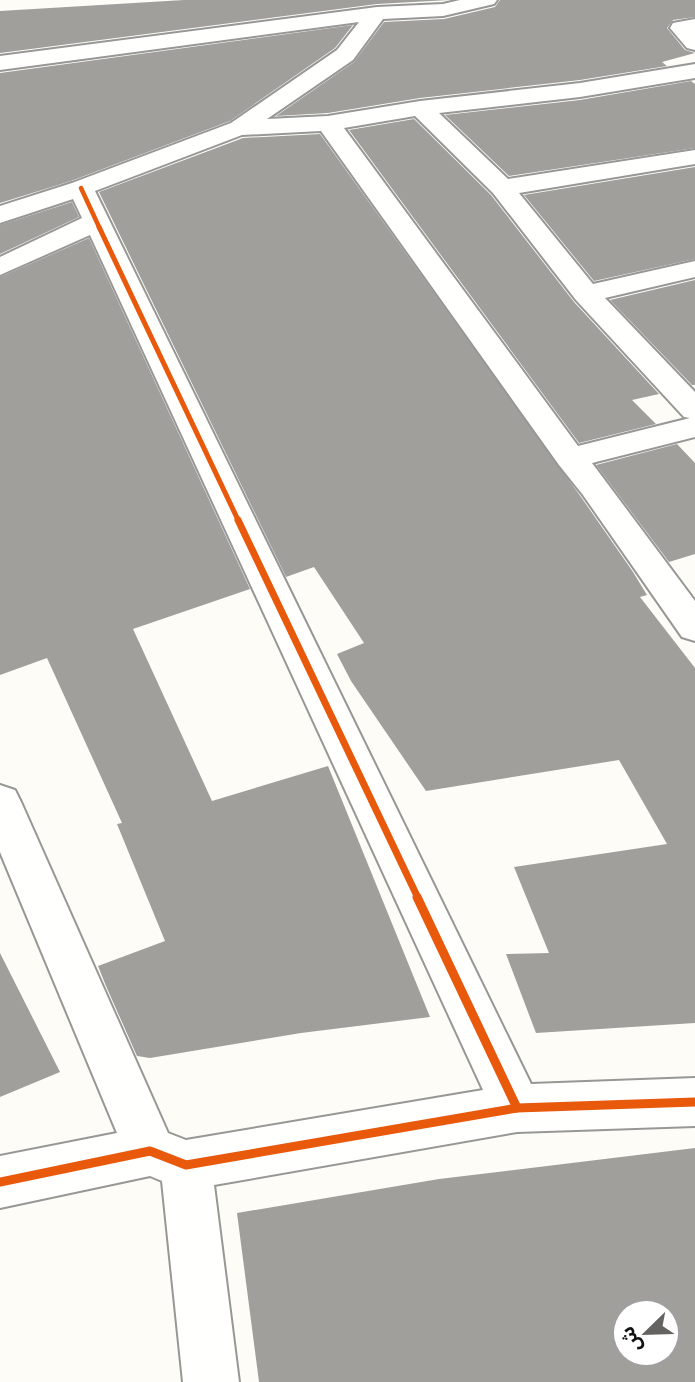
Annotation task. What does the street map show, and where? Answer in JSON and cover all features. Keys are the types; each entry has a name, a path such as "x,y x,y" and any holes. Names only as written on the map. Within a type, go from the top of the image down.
{"street":[{"path":"0,63 377,13 443,10 487,0"},
{"path":"0,215 81,188 239,128 345,54 377,13"},
{"path":"695,25 681,28 695,43"},
{"path":"239,128 328,123 420,108 580,90 695,71"},
{"path":"420,108 502,188 586,294 695,410"},
{"path":"328,123 570,458 596,487 695,628"},
{"path":"502,188 695,156"},
{"path":"81,188 517,1108"},
{"path":"0,267 97,221"},
{"path":"586,294 695,269"},
{"path":"570,458 695,427"},
{"path":"0,802 168,1158 211,1382"},
{"path":"0,1182 517,1108 695,1102"}],"building":[{"path":"184,0 449,0 377,4 0,53 0,11"},
{"path":"500,0 695,0 695,17 673,20 667,28 685,50 695,53 662,62 667,66 580,80 420,98 328,113 276,116 354,62 384,22 444,19 495,7"},
{"path":"353,25 335,48 230,121 71,181 0,203 0,73"},
{"path":"691,81 695,84 695,148 509,176 445,115 580,100"},
{"path":"414,119 491,195 574,302 659,394 632,400 656,424 579,443 349,130"},
{"path":"320,134 581,497 647,595 640,597 695,668 695,1023 536,1033 506,954 549,953 514,867 667,844 619,760 426,791 351,681 337,654 364,643 314,567 286,577 99,192 243,138"},
{"path":"695,167 695,259 594,281 524,195"},
{"path":"72,202 79,217 0,254 0,225"},
{"path":"89,238 250,589 133,629 212,801 328,766 430,1017 301,1033 150,1058 137,1056 106,986 98,966 165,941 117,824 122,823 47,658 0,675 0,277"},
{"path":"695,280 695,385 692,385 610,300"},
{"path":"677,444 695,463 695,554 669,562 596,465"},
{"path":"0,953 60,1072 0,1097"},
{"path":"695,1148 695,1382 259,1382 237,1213 439,1179"}],"cycle path":[{"path":"81,188 517,1108"},
{"path":"0,1182 150,1151 186,1165 517,1108 695,1102"}]}
